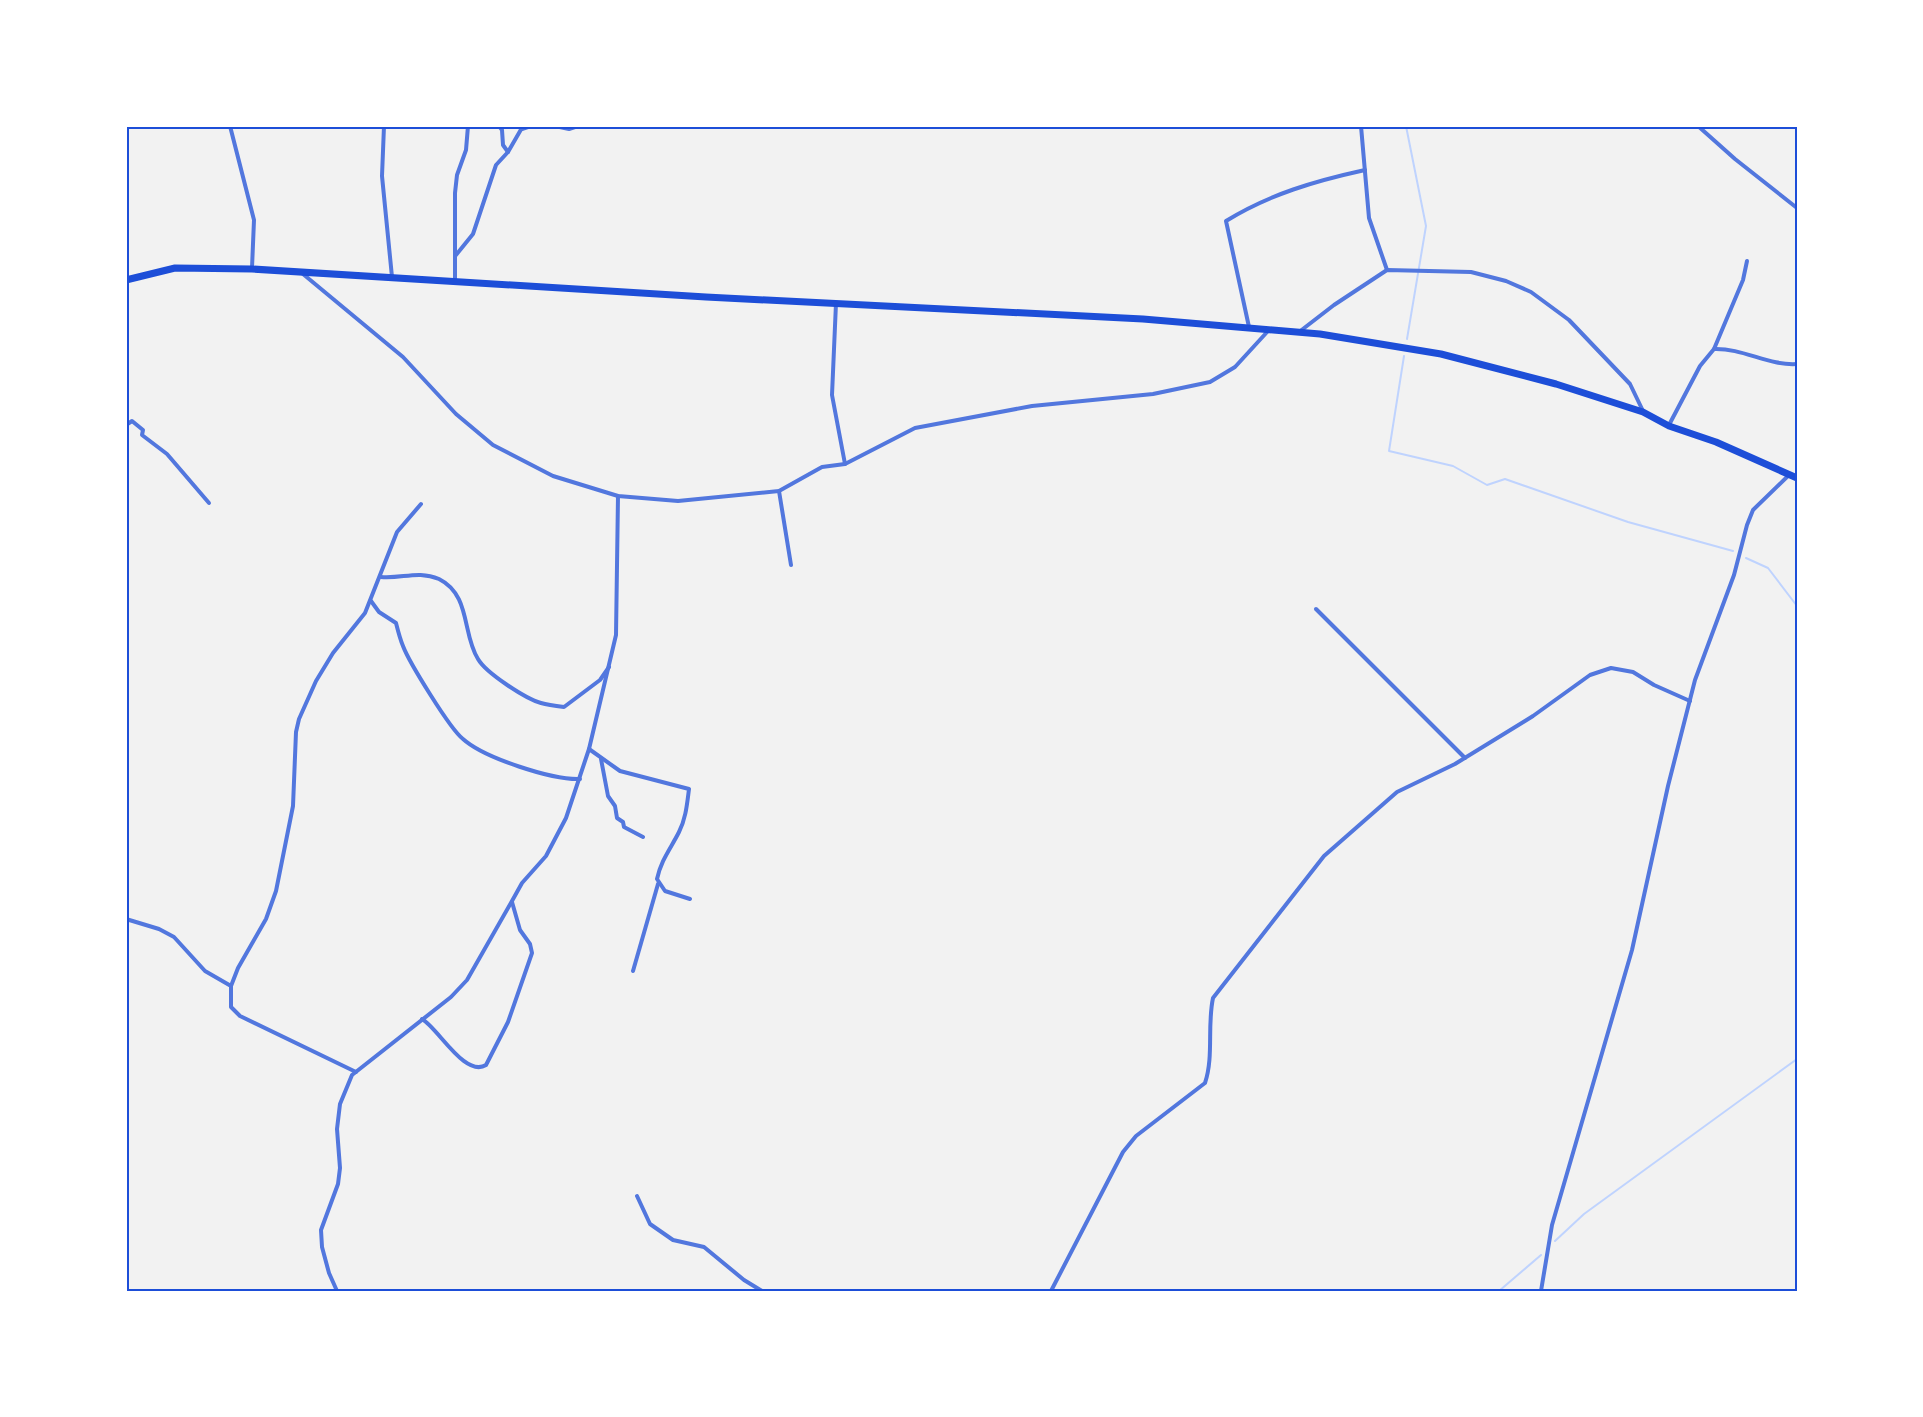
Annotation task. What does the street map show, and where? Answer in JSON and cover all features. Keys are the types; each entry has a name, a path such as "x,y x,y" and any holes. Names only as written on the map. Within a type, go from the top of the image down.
{"highway":[{"path":"126,280 176,268 252,269 1249,327 1299,332 1441,354 1556,384 1643,412 1669,426 1716,442 1793,477"}],"street":[{"path":"230,126 254,220 252,269"},
{"path":"384,126 382,176 392,277"},
{"path":"455,282 456,184 466,150 468,126"},
{"path":"499,126 502,130 503,145 508,152"},
{"path":"456,255 473,234 496,165 508,152 522,127 531,126"},
{"path":"555,126 569,129 578,126"},
{"path":"1361,126 1369,218 1387,270"},
{"path":"1701,127 1735,159 1797,208"},
{"path":"1249,327 1240,295 1226,221 1255,203 1310,182 1365,170"},
{"path":"1669,426 1700,366 1714,349 1743,280 1747,261"},
{"path":"1299,332 1334,305 1387,270 1471,272 1506,281 1531,292 1569,320 1630,384 1643,412"},
{"path":"300,272 403,357 456,414 493,445 553,476 618,496 678,501 779,491 822,467 845,464 915,428 1032,406 1154,394 1210,382 1235,368 1269,329"},
{"path":"836,303 832,395 845,464"},
{"path":"1714,349 1725,348 1779,363 1797,364"},
{"path":"126,425 132,421 143,430 142,435 167,453 209,503"},
{"path":"1541,1291 1552,1225 1632,950 1668,786 1690,701 1734,575 1753,510 1793,477"},
{"path":"779,491 792,565"},
{"path":"338,1291 328,1273 321,1230 338,1184 340,1168 337,1129 340,1104 352,1075 467,980 522,883 546,856 566,818 589,749 610,664 619,609 618,496"},
{"path":"356,1072 240,1016 231,1007 231,986 238,968 266,919 276,891 293,806 296,732 299,719 316,681 342,640 365,613 397,532 421,504"},
{"path":"381,577 397,578 422,573 441,580 460,601 478,660 515,690 540,703 564,707 600,680 610,664"},
{"path":"370,601 378,612 396,623 403,646 463,739 495,758 548,775 580,779"},
{"path":"1316,609 1465,758"},
{"path":"1051,1291 1123,1152 1136,1136 1205,1083 1210,1070 1208,1018 1213,998 1324,856 1397,792 1465,758 1533,716 1590,675 1611,668 1633,672 1654,685 1690,701"},
{"path":"589,749 620,771 637,778 688,789 685,816 679,833 668,848 659,869 658,884 633,971"},
{"path":"601,759 608,796 615,806 617,818 623,822 624,827 643,837"},
{"path":"658,884 665,891 690,899"},
{"path":"422,1019 458,1057 476,1066 486,1065 508,1022 532,953 530,944 520,930 512,901"},
{"path":"126,919 159,929 174,937 190,958 205,971 231,986"},
{"path":"637,1196 650,1224 673,1240 704,1247 744,1280 762,1291"}],"waterway":[{"path":"1406,126 1426,226 1407,339"},
{"path":"1404,356 1389,451 1453,466 1487,485 1505,479 1628,522 1733,551"},
{"path":"1746,558 1768,568 1797,606"},
{"path":"1555,1241 1584,1214 1797,1059"},
{"path":"1499,1291 1541,1255"}]}
